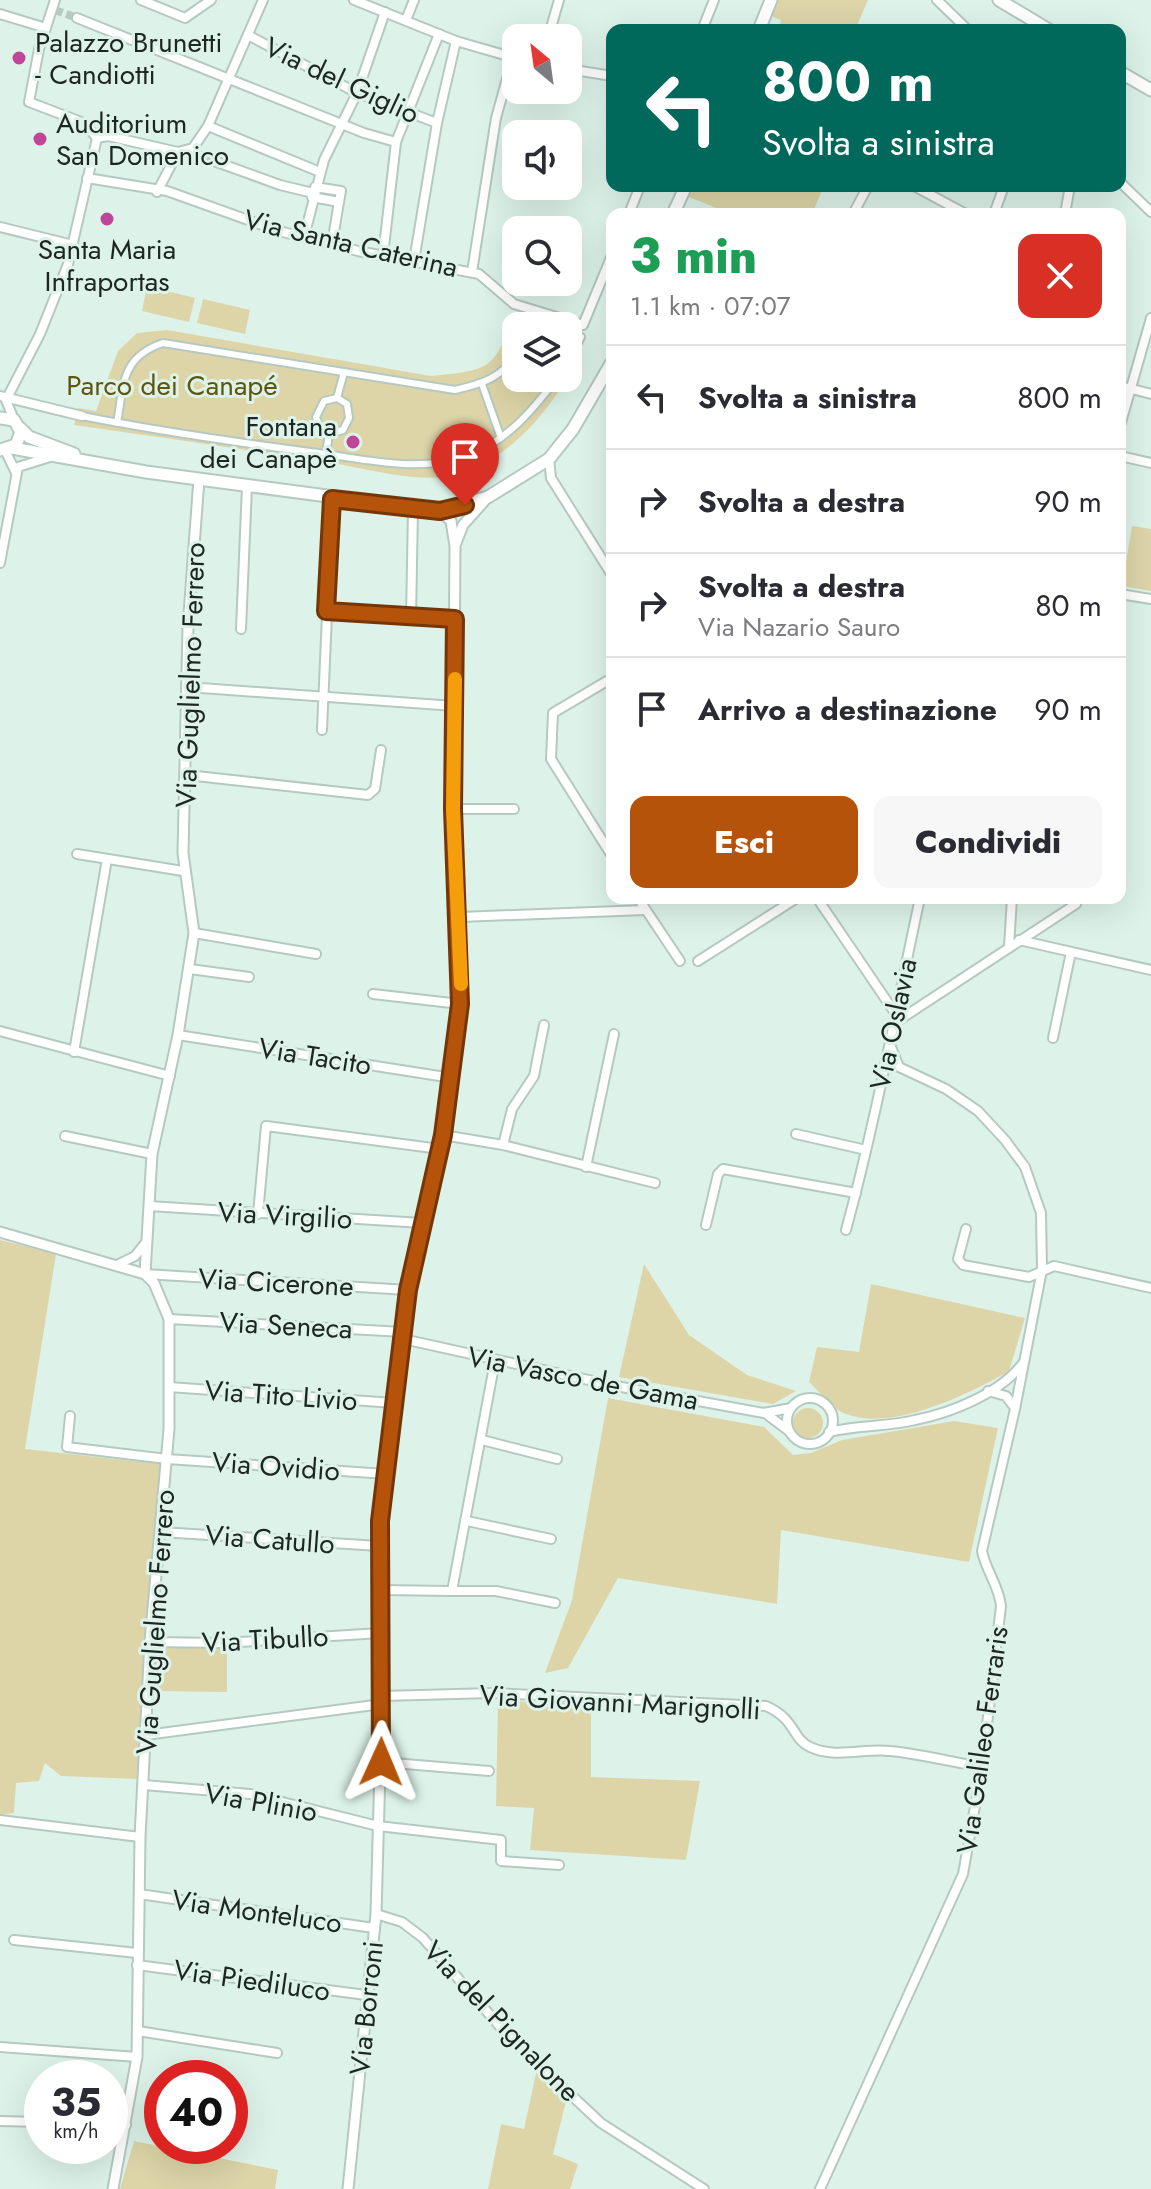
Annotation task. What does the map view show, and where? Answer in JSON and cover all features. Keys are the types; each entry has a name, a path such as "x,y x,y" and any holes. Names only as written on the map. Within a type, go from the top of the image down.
{"main road":[{"path":"761,24 771,0"},
{"path":"999,0 1039,24"},
{"path":"1126,75 1151,90"},
{"path":"6,449 332,499 440,511 488,497 549,459 573,429 606,377"},
{"path":"0,418 17,424 29,437 93,462"},
{"path":"6,449 20,437 17,424"}],"street":[{"path":"141,0 185,18 211,0"},
{"path":"157,192 208,126 263,0"},
{"path":"354,0 456,41 502,54"},
{"path":"406,20 414,0"},
{"path":"552,24 559,0"},
{"path":"704,24 714,0"},
{"path":"937,0 962,24"},
{"path":"54,4 28,95 29,102 84,123 97,138"},
{"path":"304,237 320,172 340,122 357,93 385,12"},
{"path":"0,14 46,28"},
{"path":"77,18 364,133 396,142"},
{"path":"383,256 396,142 439,34"},
{"name":"Via del Giglio","path":"248,35 357,93 406,114 437,123"},
{"path":"414,261 437,123 456,41"},
{"path":"582,71 606,75"},
{"path":"472,272 496,118 502,98"},
{"path":"208,126 320,172"},
{"path":"97,138 108,136 187,152"},
{"path":"2,399 40,334 73,245 74,228 97,138"},
{"path":"214,161 339,202 332,244"},
{"name":"Via Santa Caterina","path":"87,178 157,192 167,191 304,237 383,256 472,272 514,304 583,325 606,269"},
{"path":"1126,188 1151,212"},
{"path":"925,192 955,208"},
{"path":"0,227 73,245"},
{"path":"1126,406 1151,318"},
{"path":"117,423 126,371 141,350 163,343 455,390 482,384 502,372"},
{"path":"337,398 344,372"},
{"path":"482,384 501,438"},
{"path":"1126,388 1151,394"},
{"path":"2,399 117,423 326,454 426,465 468,456 501,438 517,425 545,392"},
{"path":"326,454 329,434 316,417 324,401 337,398 347,404 349,418 343,430 329,434"},
{"path":"2,399 17,424"},
{"path":"6,449 16,473"},
{"path":"0,563 16,473 22,464 54,456"},
{"path":"1126,457 1151,463"},
{"path":"549,459 551,478 606,565"},
{"path":"531,473 551,478"},
{"name":"Via Guglielmo Ferrero","path":"128,2113 137,2057 140,1837 150,1642 167,1459 169,1387 169,1319 154,1283 145,1274 152,1154 178,1035 194,933 183,871 187,687 199,479"},
{"path":"241,629 247,486"},
{"path":"455,546 463,525 488,497"},
{"path":"322,730 332,499"},
{"path":"411,617 413,510"},
{"path":"440,511 451,521 455,546"},
{"name":"Via Borroni","path":"348,2189 376,1914 382,1700 379,1546 408,1290 443,1135 460,1004 460,917 453,809 455,546"},
{"path":"1126,595 1151,599"},
{"path":"326,611 455,619"},
{"path":"606,682 553,713 551,759 606,846"},
{"path":"187,687 455,706"},
{"path":"187,775 368,795 375,789 381,750"},
{"path":"453,809 514,809"},
{"path":"77,854 183,871"},
{"path":"74,1052 107,859"},
{"path":"642,904 680,961"},
{"path":"698,961 788,904"},
{"path":"821,904 895,1013"},
{"name":"Via Oslavia","path":"846,1230 891,1047 895,1013 919,904"},
{"path":"1009,947 1012,904"},
{"path":"893,1024 1076,904"},
{"path":"460,917 645,910"},
{"path":"194,933 316,954"},
{"path":"1019,940 1151,970"},
{"path":"1053,1038 1071,952"},
{"path":"190,969 249,977"},
{"path":"373,994 460,1004"},
{"path":"503,1145 512,1109 534,1076 544,1025"},
{"path":"0,1031 170,1076"},
{"path":"586,1167 614,1034"},
{"name":"Via Tacito","path":"178,1035 452,1078"},
{"name":"Via Galileo Ferraris","path":"820,2189 963,1874 982,1767 1001,1606 999,1591 985,1566 982,1551 1019,1391 1042,1270 1041,1213 1025,1167 978,1111 946,1089 906,1073 895,1062 891,1047"},
{"path":"258,1214 266,1126 440,1149"},
{"path":"796,1134 866,1150"},
{"path":"443,1135 503,1145 655,1183"},
{"path":"65,1136 152,1154"},
{"path":"706,1225 718,1174 723,1169 856,1193"},
{"name":"Via Virgilio","path":"149,1206 422,1223"},
{"path":"966,1229 958,1259 963,1265 1029,1277 1054,1266 1151,1288"},
{"path":"0,1232 145,1274"},
{"path":"117,1265 135,1256 147,1241"},
{"name":"Via Cicerone","path":"145,1274 408,1290"},
{"name":"Via Seneca","path":"169,1319 403,1336"},
{"name":"Via Vasco de Gama","path":"403,1336 495,1361 764,1413 791,1408 802,1399 817,1399 841,1423 860,1427"},
{"path":"452,1591 495,1361"},
{"name":"Via Vasco de Gama","path":"764,1413 805,1443 819,1441 829,1432 915,1420 1005,1382 1025,1361"},
{"path":"1005,1382 1019,1391"},
{"name":"Via Tito Livio","path":"169,1387 394,1403"},
{"path":"988,1391 1006,1396 1019,1391"},
{"path":"1006,1396 1015,1409"},
{"path":"789,1431 787,1419 791,1408"},
{"path":"829,1432 832,1414"},
{"name":"Via Guglielmo Ferrero","path":"70,1416 67,1447 167,1459"},
{"path":"482,1440 557,1459"},
{"name":"Via Ovidio","path":"167,1459 386,1474"},
{"path":"467,1521 551,1539"},
{"name":"Via Catullo","path":"161,1532 379,1546"},
{"path":"380,1590 496,1591 555,1603"},
{"name":"Via Tibullo","path":"150,1642 223,1643 380,1633"},
{"name":"Via Giovanni Marignolli","path":"146,1735 382,1700 493,1693 766,1706 783,1713 807,1746 815,1749 830,1753 888,1750 982,1767"},
{"path":"381,1762 489,1771"},
{"name":"Via Plinio","path":"144,1785 250,1794 378,1826 501,1840 501,1861 559,1865"},
{"path":"0,1820 140,1837"},
{"name":"Via Monteluco","path":"139,1894 374,1928"},
{"name":"Via del Pignalone","path":"376,1914 402,1922 423,1938 509,2037 601,2123 704,2189"},
{"path":"14,1940 137,1953"},
{"name":"Via Piediluco","path":"137,1965 366,1995"},
{"path":"138,2031 277,2053"},
{"path":"0,2047 137,2057"},
{"path":"0,2121 24,2122"},
{"name":"Via Guglielmo Ferrero","path":"113,2189 118,2164"}],"green space":[{"path":"774,0 868,0 858,24 780,24 781,20 768,15"},
{"path":"691,192 821,192 815,208 716,208 689,197"},
{"path":"147,286 195,298 189,322 142,311"},
{"path":"203,299 250,310 245,334 197,323"},
{"name":"Parco dei Canapé","path":"167,330 431,376 466,372 488,364 502,343 502,392 558,392 531,426 498,455 479,466 443,477 395,475 74,425 78,408 96,411 118,351 137,333"},
{"path":"1132,526 1151,529 1151,591 1126,587 1126,562"},
{"path":"0,1240 56,1254 25,1449 160,1464 138,1779 61,1776 45,1763 39,1781 16,1783 14,1813 0,1815"},
{"path":"644,1264 689,1335 747,1375 796,1391 773,1404 619,1377"},
{"path":"871,1284 1025,1318 1009,1371 952,1399 907,1414 865,1418 841,1412 809,1382 817,1347 859,1352"},
{"path":"608,1398 764,1427 793,1455 811,1453 842,1440 954,1421 998,1428 969,1562 781,1530 777,1604 618,1578 568,1668 545,1673 572,1600"},
{"path":"808,1408 819,1412 823,1423 819,1434 808,1438 797,1434 793,1423 797,1412"},
{"path":"150,1642 227,1644 227,1692 148,1691"},
{"path":"498,1701 591,1703 591,1777 700,1781 686,1860 530,1850 534,1808 496,1806"},
{"path":"537,2069 567,2097 553,2154 578,2164 570,2189 488,2189 501,2124 524,2129"},
{"path":"134,2141 144,2143 144,2164 248,2164 278,2170 275,2189 120,2189"}],"tunnel":[{"path":"55,10 77,18"},
{"path":"196,153 214,161"}],"slow traffic":[{"path":"455,679 453,809 461,984"}],"place":[{"name":"Palazzo Brunetti - Candiotti","path":"19,58"},
{"name":"Auditorium San Domenico","path":"40,139"},
{"name":"Santa Maria Infraportas","path":"107,219"},
{"name":"Fontana dei Canapè","path":"353,442"}],"route":[{"path":"381,1762 380,1521 408,1290 443,1135 462,977 453,809 455,619 326,611 332,499 413,510 440,511 465,505"}]}
